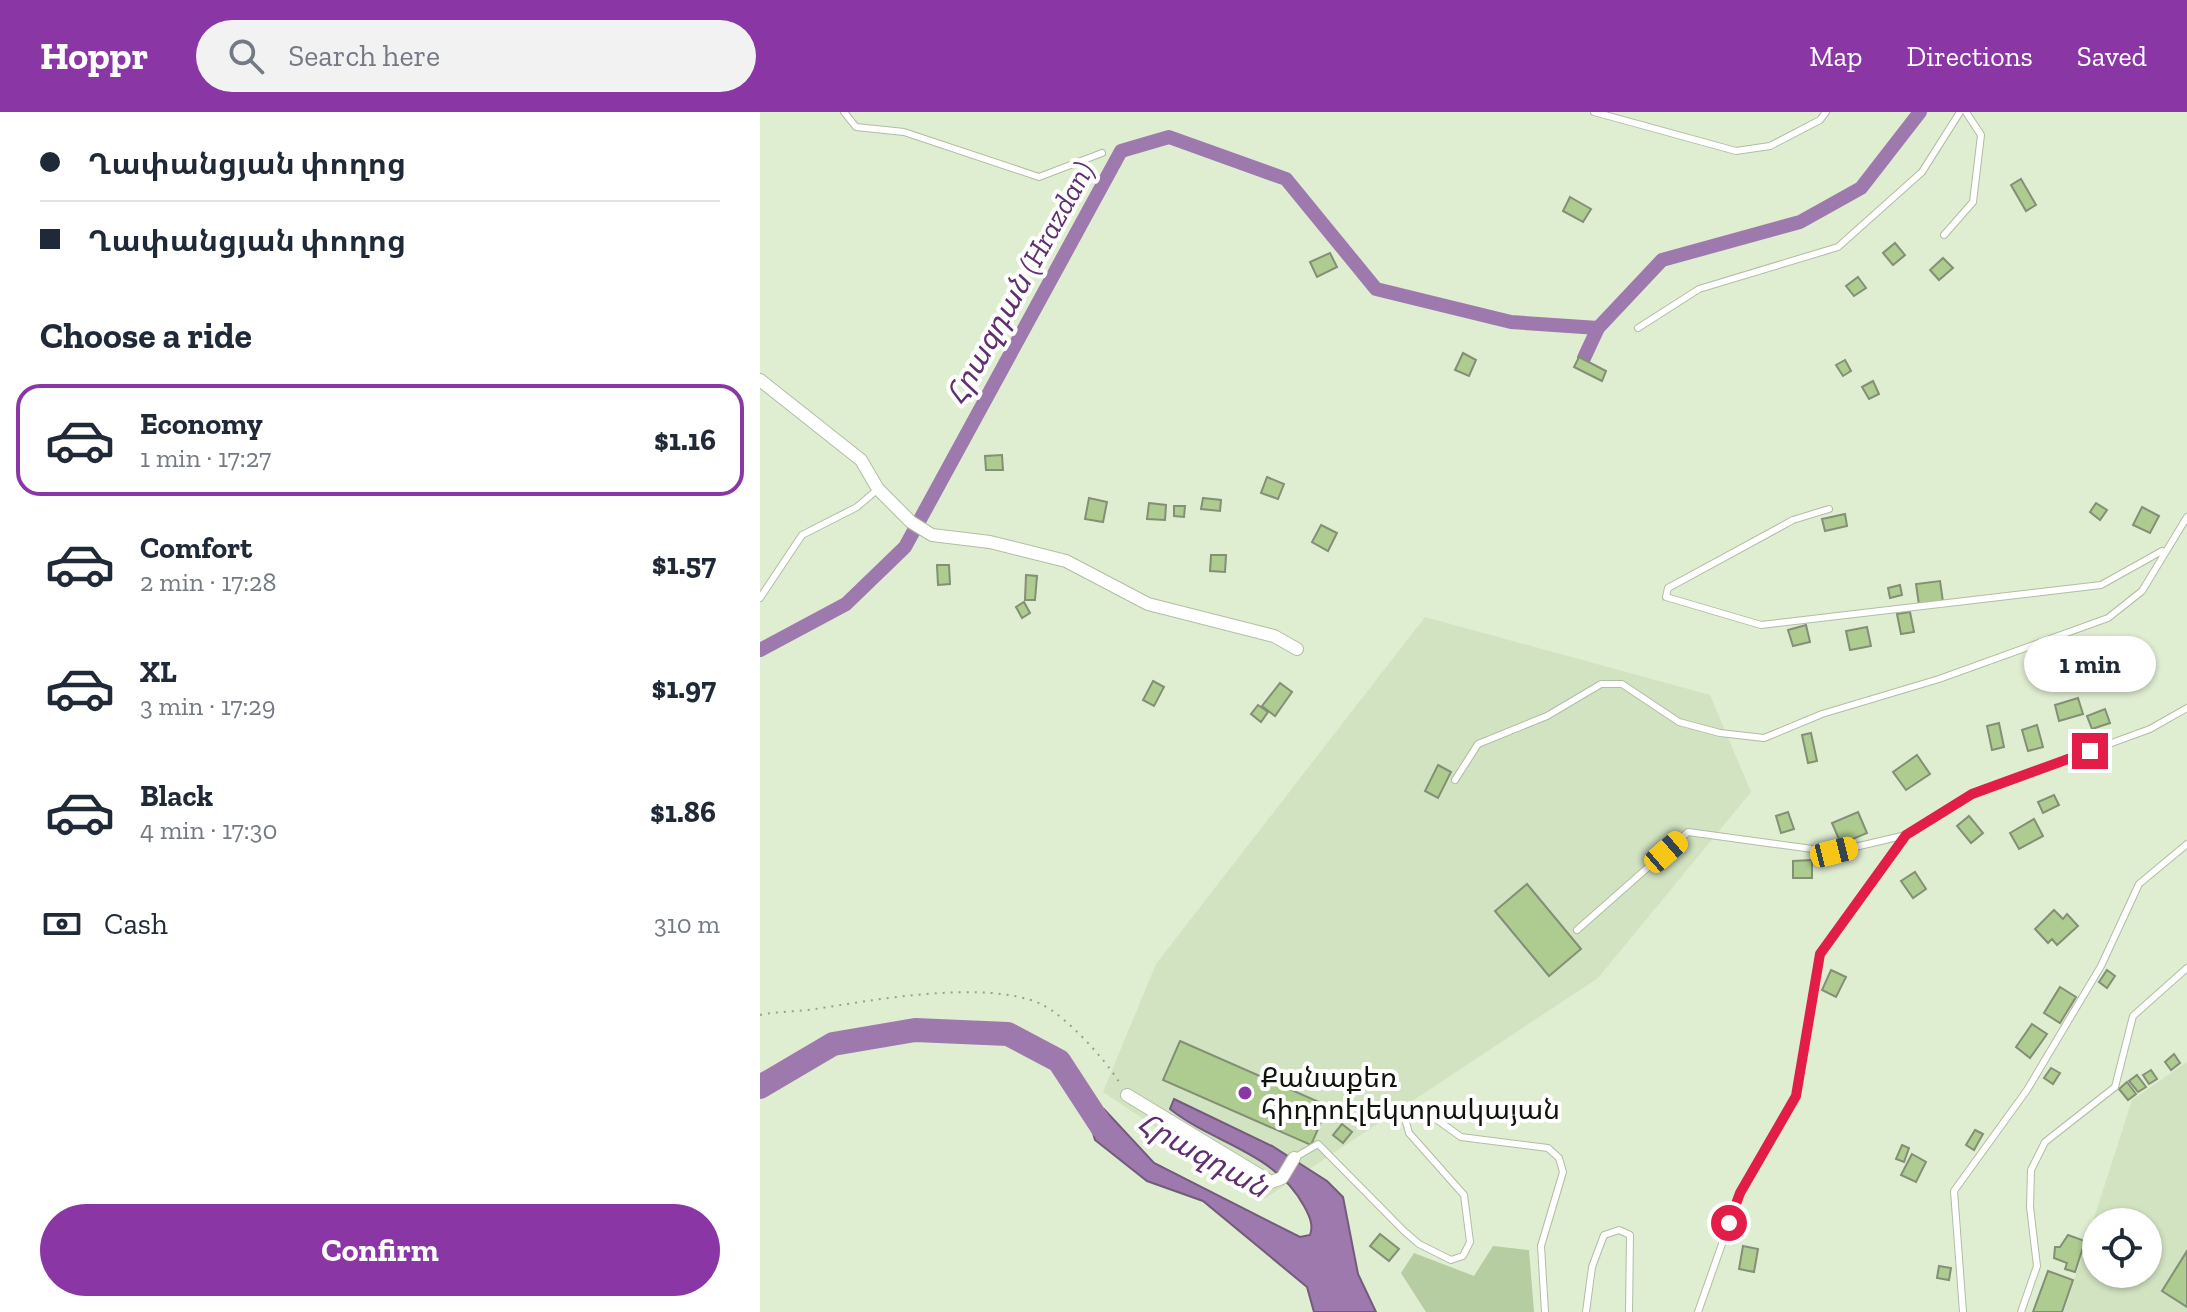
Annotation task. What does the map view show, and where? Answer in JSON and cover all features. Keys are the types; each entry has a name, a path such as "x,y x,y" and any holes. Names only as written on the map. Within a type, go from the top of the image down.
{"street":[{"path":"760,380 861,460 878,489 911,522 932,535 990,542 1066,561 1148,604 1274,636 1297,649"},
{"path":"1127,1095 1271,1182 1282,1178 1294,1158"}],"lane":[{"path":"844,112 856,127 904,132 1039,177 1102,153"},
{"path":"1594,112 1736,151 1770,146 1820,120 1826,112"},
{"path":"1620,120 1622,112"},
{"path":"1638,328 1699,289 1838,247 1922,172 1963,112 1981,135 1973,202 1944,235"},
{"path":"760,598 802,535 857,507 878,489"},
{"path":"1829,509 1793,520 1668,588 1666,597 1761,625 2101,585 2165,549"},
{"path":"1455,780 1478,744 1547,716 1601,684 1622,684 1679,722 1720,733 1764,738 1822,714 1939,679 2108,618 2142,591 2187,517"},
{"path":"1577,930 1688,832 1834,852 1906,835 1972,794 2150,729 2187,708"},
{"path":"1698,1312 1740,1193 1796,1096 1820,954 1906,835"},
{"path":"1963,1312 1954,1191 2027,1090 2101,966 2139,884 2187,844"},
{"path":"2021,1312 2037,1266 2030,1207 2031,1170 2045,1142 2115,1087 2133,1016 2187,968"},
{"path":"1294,1158 1318,1144 1404,1231 1419,1244 1451,1260 1463,1256 1470,1242 1464,1195 1409,1133 1404,1115 1411,1107 1429,1114 1461,1137 1548,1148 1559,1158 1563,1172 1541,1246 1545,1312"},
{"path":"1586,1312 1592,1267 1604,1235 1619,1230 1630,1235 1629,1312"}],"path":[{"path":"760,1015 880,998 965,992 1041,1004 1092,1049 1127,1095"}],"shaded area":[{"path":"1425,617 1710,695 1751,792 1598,978 1264,1199 1103,1092 1156,964"},
{"path":"2187,1062 2187,1312 2064,1312 2082,1256 2082,1288 2162,1288 2162,1208 2097,1208 2132,1100"},
{"name":"Հրազդան","path":"1174,1099 1272,1146 1327,1181 1343,1197 1358,1274 1376,1312 1314,1312 1307,1287 1203,1201 1147,1181 1095,1140 1084,1102 1104,1109 1154,1163 1300,1237 1310,1235 1311,1224 1306,1209 1277,1173 1170,1109"},
{"path":"1493,1246 1529,1250 1534,1312 1426,1312 1401,1273 1414,1253 1474,1276"}],"building":[{"path":"2021,179 2036,205 2026,211 2011,185"},
{"path":"1570,197 1591,209 1583,222 1563,211"},
{"path":"1895,243 1905,255 1893,265 1883,253"},
{"path":"1330,253 1337,267 1317,277 1310,262"},
{"path":"1943,258 1953,268 1939,280 1930,270"},
{"path":"1858,277 1866,288 1854,296 1846,286"},
{"path":"1463,353 1476,360 1469,376 1455,370"},
{"path":"1579,357 1606,371 1602,381 1574,367"},
{"path":"1845,360 1851,371 1843,376 1836,365"},
{"path":"1873,381 1879,394 1869,399 1862,387"},
{"path":"1002,455 1003,470 986,470 985,456"},
{"path":"1267,477 1284,484 1278,499 1261,493"},
{"path":"1089,498 1107,502 1103,522 1085,519"},
{"path":"1203,498 1221,500 1220,511 1201,509"},
{"path":"1149,503 1166,505 1165,520 1147,519"},
{"path":"2096,503 2107,510 2100,520 2090,512"},
{"path":"1174,506 1185,506 1184,517 1174,516"},
{"path":"2142,507 2159,516 2150,533 2133,525"},
{"path":"1845,514 1847,526 1825,531 1822,519"},
{"path":"1321,525 1337,533 1328,551 1312,542"},
{"path":"1211,555 1226,555 1225,572 1210,571"},
{"path":"937,565 949,565 950,584 938,585"},
{"path":"1026,575 1037,576 1035,600 1025,600"},
{"path":"1940,581 1943,602 1919,605 1916,584"},
{"path":"1900,585 1902,595 1890,598 1888,588"},
{"path":"1024,602 1030,613 1022,618 1016,607"},
{"path":"1910,612 1914,632 1901,634 1897,614"},
{"path":"1806,625 1810,642 1793,646 1788,630"},
{"path":"1867,627 1871,646 1850,650 1846,631"},
{"path":"1153,681 1164,687 1154,706 1143,700"},
{"path":"1280,683 1292,692 1275,716 1262,706"},
{"path":"2078,698 2083,714 2059,721 2055,705"},
{"path":"1258,705 1268,712 1261,722 1251,714"},
{"path":"2105,709 2110,723 2092,729 2087,716"},
{"path":"1999,723 2004,747 1992,750 1987,726"},
{"path":"2037,725 2043,747 2028,751 2022,730"},
{"path":"1811,733 1817,761 1808,763 1802,735"},
{"path":"1917,755 1930,774 1906,790 1893,772"},
{"path":"1438,765 1451,772 1438,798 1425,791"},
{"path":"2054,795 2059,805 2043,813 2038,802"},
{"path":"1788,812 1794,829 1781,833 1776,816"},
{"path":"1858,812 1867,833 1841,844 1832,823"},
{"path":"1969,816 1983,833 1971,843 1957,826"},
{"path":"2034,819 2043,836 2019,849 2010,833"},
{"path":"1812,860 1812,878 1793,878 1793,861"},
{"path":"1915,872 1926,889 1913,898 1901,881"},
{"path":"1527,884 1581,949 1549,976 1495,911"},
{"path":"2054,910 2063,919 2067,914 2078,926 2057,945 2052,939 2048,943 2035,929"},
{"path":"1831,970 1846,977 1836,997 1822,990"},
{"path":"2107,970 2115,976 2107,988 2099,982"},
{"path":"2060,987 2076,997 2060,1023 2044,1013"},
{"path":"2032,1024 2047,1034 2030,1058 2016,1047"},
{"name":"Քանաքեռ հիդրոէլեկտրակայան","path":"1180,1041 1328,1106 1311,1145 1163,1080"},
{"path":"2174,1054 2180,1063 2171,1070 2165,1062"},
{"path":"2051,1068 2060,1073 2053,1084 2044,1078"},
{"path":"2151,1070 2157,1079 2149,1084 2143,1075"},
{"path":"2137,1075 2146,1087 2138,1092 2129,1081"},
{"path":"2127,1082 2136,1094 2128,1100 2119,1089"},
{"path":"1342,1124 1352,1132 1343,1143 1333,1135"},
{"path":"1975,1130 1983,1134 1974,1150 1966,1145"},
{"path":"1902,1145 1909,1148 1904,1162 1896,1159"},
{"path":"1912,1154 1926,1162 1916,1182 1901,1175"},
{"path":"1380,1234 1399,1249 1389,1261 1370,1246"},
{"path":"2068,1235 2082,1240 2075,1272 2065,1269 2067,1263 2054,1258 2055,1247 2060,1247"},
{"path":"1743,1246 1758,1249 1754,1272 1739,1269"},
{"path":"2187,1251 2187,1307 2162,1291"},
{"path":"1939,1266 1951,1268 1949,1280 1937,1278"},
{"path":"2048,1271 2073,1280 2062,1312 2033,1312"}],"waterway":[{"path":"1584,358 1598,328 1662,260 1800,222 1861,188 1920,112"},
{"name":"Հրազդան (Hrazdan)","path":"760,650 846,604 905,547 1121,151 1169,137 1286,179 1376,289 1511,322 1598,328"},
{"name":"Հրազդան","path":"760,1087 833,1044 915,1030 1008,1034 1059,1061 1102,1127"}],"place":[{"name":"Քանաքեռ հիդրոէլեկտրակայան","path":"1245,1093"}],"route":[{"path":"1729,1223 1740,1193 1796,1096 1820,954 1906,835 1972,794 2090,751"}]}
